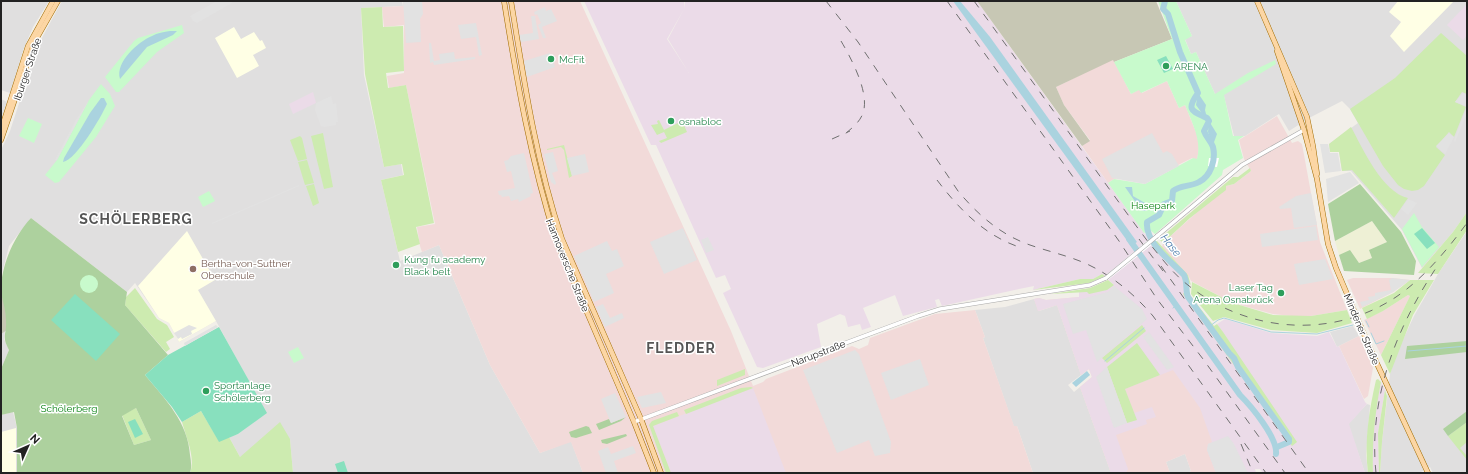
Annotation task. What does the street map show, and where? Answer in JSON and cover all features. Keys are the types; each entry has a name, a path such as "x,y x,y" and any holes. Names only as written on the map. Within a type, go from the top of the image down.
{"main road":[{"name":"Iburger Straße","path":"1,130 28,46 53,1"},
{"name":"Iburger Straße","path":"1,140 34,43 58,1"},
{"name":"Hannoversche Straße","path":"504,1 520,102 548,215 556,240 634,422 654,473"},
{"name":"Hannoversche Straße","path":"511,1 526,101 553,212 562,238 641,419 661,473"},
{"name":"Mindener Straße","path":"1257,1 1307,117 1317,167 1317,179"},
{"name":"Mindener Straße","path":"1277,50 1304,130 1317,179 1328,244 1340,278 1372,353 1428,473"}],"street":[{"name":"Narupstraße","path":"634,422 940,309 1090,285 1106,278 1242,165 1304,130"}],"shaded area":[{"path":"1,1 49,1 33,27 24,48 10,93 1,90"},
{"path":"62,1 402,1 403,6 361,8 364,75 384,167 401,164 403,175 381,180 400,261 439,245 490,365 540,453 571,441 583,473 293,473 290,439 240,457 229,437 238,434 266,413 216,321 179,342 169,323 159,318 135,283 127,292 31,218 9,246 1,277 1,150 10,131 38,45"},
{"path":"217,1 231,1 232,3 197,23 193,21 190,16"},
{"path":"403,1 580,1 731,331 753,386 763,382 766,379 852,346 859,349 868,345 870,338 935,314 975,310 985,337 983,338 1014,426 1017,426 1033,473 583,473 571,442 540,453 490,365 439,245 422,252 420,246 417,227 435,224 406,85 389,88 387,76 404,73 404,25 384,27 382,7 403,6"},
{"path":"403,1 422,1 423,14 420,19 421,42 406,43"},
{"path":"584,1 684,1 684,9 685,1 977,1 1144,233 1184,275 1187,281 1187,288 1184,294 1269,404 1217,324 1225,319 1271,333 1317,336 1329,332 1337,347 1339,346 1367,404 1349,424 1365,473 1263,473 1260,469 1255,469 1256,473 1216,473 1207,450 1208,444 1212,442 1200,408 1173,370 1125,389 1134,413 1152,407 1156,417 1146,420 1147,424 1116,435 1128,469 1126,473 1111,473 1080,387 1092,377 1089,369 1081,375 1057,305 1038,311 1034,299 1039,298 1046,300 1079,297 1079,292 1087,292 1114,285 1102,274 1093,279 1080,279 1033,290 1034,286 942,306 939,299 935,300 937,307 903,316 895,295 863,308 871,327 862,330 860,324 848,327 845,316 840,314 817,324 821,347 763,368 757,367 723,293 731,289 725,275 716,278 656,145 651,145","holes":["684,9 668,39 689,73 667,39"]},
{"path":"977,1 1156,1 1172,39 1114,62 1113,60 1056,87 1064,105 1090,141 1082,146"},
{"path":"1176,1 1467,1 1467,212 1453,232 1422,268 1402,230 1351,171 1342,171 1339,152 1330,152 1329,144 1358,123 1350,109 1342,101 1311,117 1289,131 1279,114 1245,136 1234,136 1224,96 1215,94 1196,52 1191,54 1185,39 1192,36"},
{"path":"1398,1 1454,1 1404,52 1390,36 1401,22 1389,12"},
{"path":"1467,4 1467,35 1463,40 1447,25"},
{"path":"545,7 546,11 551,9 557,21 542,27 546,38 543,38 538,25 541,23 537,14 535,15 534,12"},
{"path":"531,16 535,16 539,39 521,42 519,35 533,33"},
{"path":"476,23 482,55 479,56 476,37 461,39 458,25"},
{"path":"234,27 241,39 254,32 260,41 262,40 266,48 253,55 259,66 237,78 215,38"},
{"path":"429,43 431,43 434,61 440,60 439,54 454,52 455,59 475,57 475,59 434,65 433,62 430,63"},
{"path":"550,53 555,67 527,77 524,61"},
{"path":"1113,59 1131,94 1140,89 1142,93 1167,81 1179,108 1185,105 1198,137 1199,148 1197,160 1192,158 1178,165 1114,179 1108,183 1082,146 1090,140 1064,105 1056,87"},
{"path":"313,92 316,103 293,114 289,104"},
{"path":"1463,93 1467,95 1466,106 1455,102"},
{"path":"331,96 333,104 336,103 338,122 336,122 336,125 324,127 321,126 315,110 316,103"},
{"path":"1,99 7,102 1,119"},
{"path":"89,100 57,160 55,160 76,120"},
{"path":"1466,110 1467,113 1455,142 1454,140"},
{"path":"1277,116 1292,143 1298,141 1302,144 1320,242 1347,310 1311,316 1291,316 1273,314 1233,303 1191,281 1188,275 1162,247 1163,243 1226,186 1234,184 1251,171 1244,159 1239,140"},
{"path":"1152,133 1163,153 1167,151 1172,154 1179,166 1145,184 1112,178 1102,159"},
{"path":"1449,133 1454,137 1445,154 1436,146"},
{"path":"1320,144 1328,144 1330,153 1338,153 1341,171 1325,173"},
{"path":"553,152 558,171 552,173 556,183 555,185 551,182 544,154"},
{"path":"524,153 533,193 530,194 531,196 519,202 518,199 511,201 509,196 502,197 499,195 498,191 515,188 511,171 507,172 504,161 508,160 511,156"},
{"path":"585,154 589,172 572,176 567,158"},
{"path":"1350,172 1359,183 1328,202 1326,179"},
{"path":"299,186 212,224 212,223"},
{"path":"1311,193 1317,225 1294,228 1291,208 1280,209 1279,207 1296,196"},
{"path":"1408,199 1417,203 1408,215 1401,209"},
{"path":"1372,221 1387,242 1369,250 1372,258 1359,263 1350,251 1339,255 1335,241"},
{"path":"1316,226 1318,240 1262,247 1260,234"},
{"path":"683,228 697,260 664,274 650,242"},
{"path":"187,231 215,280 198,290 216,321 179,342 169,323 159,318 138,286"},
{"path":"1467,231 1467,473 1433,473 1430,467 1419,473 1380,473 1390,374 1396,355 1414,316 1438,274"},
{"path":"708,237 714,250 706,253 701,240"},
{"path":"607,241 612,251 617,249 624,266 606,274 614,293 594,302 574,256"},
{"path":"1325,259 1333,279 1299,285 1294,264"},
{"path":"1353,278 1392,278 1410,280 1393,292 1360,309 1347,280"},
{"path":"1392,278 1410,280 1393,292 1362,307 1360,302 1369,300 1368,297 1375,296 1375,293 1391,290 1389,280"},
{"path":"1114,285 1248,473 1188,473 1191,471 1185,454 1166,462 1170,473 1111,473 1080,387 1092,377 1089,369 1081,375 1057,305 1038,311 1034,299 1039,298 1046,300 1079,297 1079,292 1087,292"},
{"path":"1114,286 1142,309 1147,319 1097,362 1086,330 1073,334 1063,304 1108,292"},
{"path":"1,289 9,291 7,330 1,334"},
{"path":"1,292 6,322 4,339 9,350 1,369"},
{"path":"1408,295 1410,296 1381,355 1364,320 1383,311"},
{"path":"1034,299 1039,311 1057,305 1081,375 1068,385 1074,392 1080,387 1111,473 1033,473 1017,426 1014,427 983,338 985,337 975,310 1005,307"},
{"path":"603,304 610,318 622,313 624,318 605,327 596,307"},
{"path":"189,325 197,328 191,331 192,334 182,339 181,337 178,339 174,333"},
{"path":"216,325 218,327 185,346 184,343"},
{"path":"1353,326 1359,336 1337,347 1330,332"},
{"path":"1149,332 1174,367 1167,370 1143,337"},
{"path":"1359,336 1373,368 1368,396 1364,399 1339,346"},
{"path":"855,350 859,354 891,442 890,453 875,456 869,440 837,453 803,370"},
{"path":"920,359 929,385 891,400 881,373"},
{"path":"1107,367 1127,423 1114,428 1096,377"},
{"path":"1381,382 1385,390 1378,433 1379,473 1373,473 1372,443 1374,418"},
{"path":"753,388 786,473 671,473 653,426"},
{"path":"661,392 666,403 642,408 637,397"},
{"path":"615,393 626,417 611,423 601,399"},
{"path":"1367,404 1370,405 1366,455 1368,473 1365,473 1348,424"},
{"path":"13,412 17,428 17,473 1,473 1,415"},
{"path":"16,428 16,473 1,473 1,432"},
{"path":"1228,436 1234,444 1248,473 1216,473 1207,450 1208,444"},
{"path":"633,446 636,453 614,461 618,473 606,473 598,451 608,447 611,454"},
{"path":"1185,454 1191,471 1188,473 1170,473 1166,462"}],"green space":[{"name":"Hasepark","path":"1158,1 1176,1 1192,36 1185,40 1191,54 1196,52 1215,94 1248,73 1275,60 1276,64 1224,95 1233,136 1244,136 1238,140 1243,158 1223,170 1222,175 1155,234 1150,230 1144,233 1108,183 1114,179 1145,184 1193,158 1197,159 1198,145 1193,125 1185,105 1179,108 1167,81 1141,93 1139,90 1131,94 1114,62 1172,39"},
{"path":"382,7 383,27 403,26 404,71 386,73 388,88 406,85 434,223 416,227 420,244 398,252 381,180 404,175 402,164 384,167 365,74 361,8"},
{"path":"182,25 184,33 157,52 119,92 116,92 105,77 134,41 138,38"},
{"path":"1441,33 1467,56 1467,94 1462,92 1455,102 1466,107 1454,137 1449,132 1436,147 1445,155 1424,186 1418,190 1412,191 1404,189 1398,185 1383,166 1350,109 1395,78"},
{"name":"ARENA","path":"1166,56 1173,69 1164,73 1157,60"},
{"path":"101,84 110,94 115,106 96,137 59,182 55,183 45,175 57,160 89,100"},
{"path":"28,118 42,124 34,143 19,136"},
{"path":"659,120 664,130 682,121 687,132 661,143 659,141 667,138 664,132 657,135 651,125 658,124 657,121"},
{"path":"1351,127 1367,158 1382,179 1399,194 1408,198 1394,218 1352,170 1342,171 1339,152 1330,152 1329,144"},
{"path":"323,133 333,187 324,189 311,136"},
{"path":"300,136 302,138 307,159 298,161 290,140"},
{"path":"564,145 572,176 569,178 564,150 561,147 547,150"},
{"path":"307,160 314,183 305,185 298,162"},
{"path":"1250,168 1251,171 1234,184 1226,186 1226,190 1190,218 1163,243 1159,239 1233,177 1238,177"},
{"path":"314,184 319,203 313,206 306,186"},
{"path":"1360,184 1401,232 1416,261 1414,275 1344,271 1339,255 1350,250 1359,263 1372,258 1369,250 1387,242 1372,221 1335,241 1328,204"},
{"path":"209,191 215,201 203,207 198,197"},
{"path":"1467,212 1467,230 1438,274 1418,273 1453,232"},
{"path":"1414,213 1422,227 1439,247 1422,267 1402,229"},
{"name":"Schölerberg","path":"31,218 127,292 125,305 168,355 145,375 168,402 185,432 191,464 190,473 17,473 17,428 14,412 1,415 1,369 9,350 5,341 6,317 1,293 1,283 9,252 25,225","holes":["136,408 151,440 134,445 122,416"]},
{"path":"1422,228 1435,243 1427,249 1414,234"},
{"path":"1156,240 1188,275 1191,285 1187,282 1184,275 1156,246 1154,242"},
{"path":"1102,274 1105,276 1089,283 1033,290 1080,279 1093,279"},
{"path":"89,275 95,278 98,284 95,290 89,293 83,290 80,284 83,278"},
{"path":"1108,280 1114,285 1107,290 1089,294 1087,292 1051,294 1090,288"},
{"path":"1410,280 1434,280 1413,315 1390,374 1381,355 1410,296 1408,295 1367,319 1362,308 1394,293"},
{"path":"1192,282 1233,303 1273,315 1311,316 1347,310 1352,323 1317,333 1271,330 1224,317 1213,321 1191,294"},
{"path":"135,288 157,319 167,325 174,337 166,342 170,349 166,352 125,305 126,297"},
{"path":"1186,290 1214,326 1217,324 1223,332 1297,442 1292,446 1183,294"},
{"path":"75,294 120,334 96,361 51,320"},
{"path":"1142,325 1146,331 1107,363 1102,358"},
{"name":"Sportanlage Schölerberg","path":"219,327 267,413 238,434 219,442 201,411 182,422 172,407 145,375 168,355"},
{"path":"1467,341 1467,352 1405,359 1407,346"},
{"path":"1137,343 1160,375 1125,389 1137,420 1127,423 1107,367"},
{"path":"298,347 304,358 294,363 288,352"},
{"path":"745,369 745,375 717,386 717,380"},
{"path":"1378,379 1381,382 1374,427 1373,473 1368,473 1367,438 1369,415 1376,380"},
{"path":"741,388 753,388 686,414 684,410"},
{"path":"1385,390 1387,396 1379,473 1378,433"},
{"path":"136,408 151,440 134,445 122,415"},
{"path":"201,411 219,441 229,437 240,457 280,422 290,439 293,473 190,473 192,467 191,454 182,422"},
{"path":"1467,411 1467,422 1448,436 1443,429"},
{"path":"677,412 679,416 653,426 671,473 666,473 649,425 652,421"},
{"path":"626,417 621,421 599,430 596,424 609,419 611,423"},
{"path":"135,419 143,434 135,438 128,422"},
{"path":"1467,422 1467,442 1460,448 1467,455 1467,460 1448,436"},
{"path":"586,426 589,427 592,433 576,438 571,437 569,432"},
{"path":"626,434 627,436 607,444 602,443 601,440"},
{"path":"344,461 348,473 338,473 335,464"}],"water":[{"path":"953,1 960,1 990,37 1137,242 1131,246"},
{"path":"177,31 173,35 147,47 120,79 119,73 121,66 134,48 154,35"},
{"path":"1198,93 1206,105 1205,110 1207,118 1196,105"},
{"path":"101,98 104,98 107,104 100,118 75,154 63,162 90,113"},
{"path":"1209,121 1217,134 1213,145 1208,132"},
{"path":"1125,187 1132,187 1133,196 1145,203 1148,209 1145,211 1141,210"},
{"path":"1087,371 1090,375 1076,387 1072,383"}],"pier":[{"path":"1209,158 1219,158 1217,167 1208,166"},
{"path":"1155,234 1159,239 1108,280 1105,276"}],"waterway":[{"name":"Hase","path":"1165,1 1163,9 1168,14 1180,52 1198,93 1191,107 1192,110 1207,118 1209,121 1204,131 1213,147 1214,157 1212,167 1207,176 1196,184 1173,191 1172,201 1164,204 1159,215 1147,222 1148,230 1150,237 1160,252 1184,275 1188,297 1234,358 1238,367 1289,439 1289,442 1277,447"},
{"name":"Hase","path":"1129,239 1240,395 1263,423 1273,440 1276,454"},
{"name":"Hase","path":"1173,308 1177,305"},
{"path":"1210,326 1218,320 1224,318 1271,332 1317,334 1353,325"},
{"path":"1366,321 1369,327"},
{"path":"1105,361 1144,328"},
{"path":"1371,333 1376,344 1384,341"},
{"path":"1408,351 1467,346"}],"railway":[{"path":"826,1 858,42 958,191 966,200 982,216 1009,236 1030,245 1089,265 1107,275 1139,301 1153,316 1266,473"},
{"path":"947,1 1119,241 1157,299 1203,359 1285,473"},
{"path":"974,1 1161,258 1183,281 1206,298 1232,311 1259,320 1287,325 1315,325 1343,320 1370,311 1396,297 1416,281 1443,253 1467,223"},
{"path":"841,41 858,76 864,96 863,113 856,125 845,134"},
{"path":"832,139 850,131"},
{"path":"937,180 954,201 973,220 995,236 1019,247"},
{"path":"1139,239 1163,271"},
{"path":"1376,473 1375,445 1381,390 1398,338 1423,288 1438,265"},
{"path":"1161,266 1309,473"},
{"path":"1241,444 1253,473"}],"place":[{"name":"McFit","path":"551,59"},
{"name":"ARENA","path":"1166,66"},
{"name":"osnabloc","path":"671,121"},
{"name":"Kung fu academy Black belt","path":"396,265"},
{"name":"Bertha-von-Suttner Oberschule","path":"193,269"},
{"name":"Laser Tag Arena Osnabrück","path":"1281,293"},
{"name":"Sportanlage Schölerberg","path":"206,391"}],"district":[{"name":"SCHÖLERBERG","path":"136,219"},
{"name":"FLEDDER","path":"681,348"}]}
